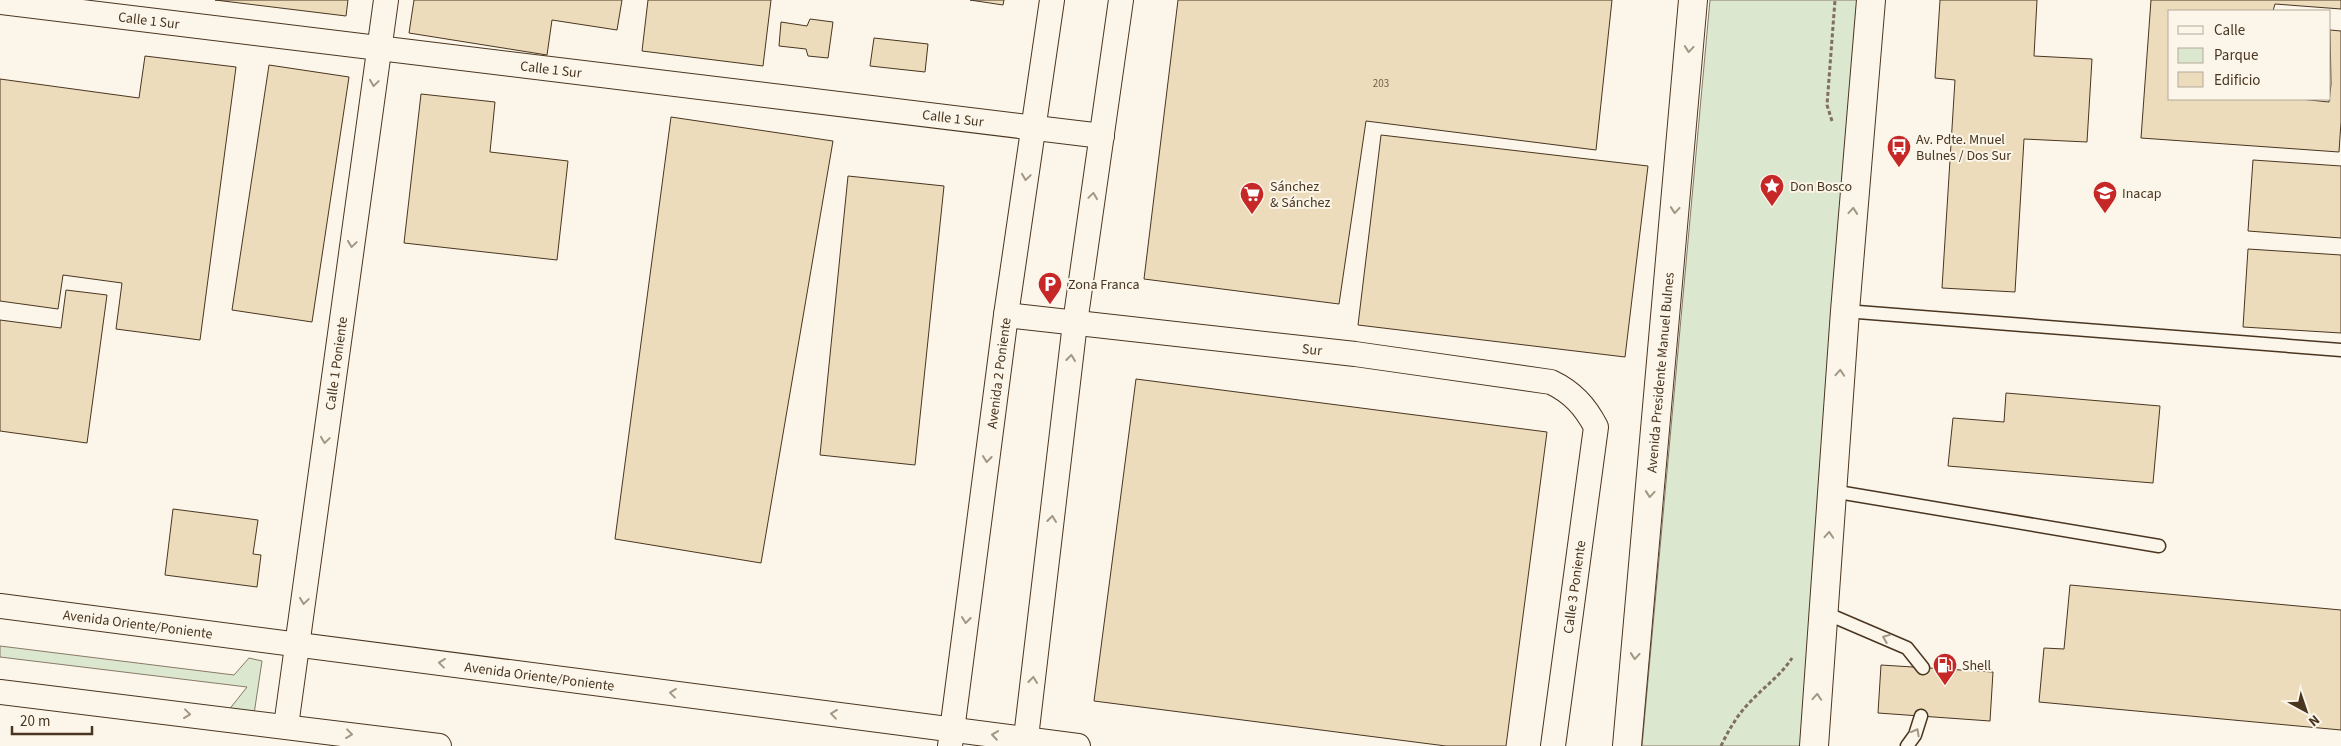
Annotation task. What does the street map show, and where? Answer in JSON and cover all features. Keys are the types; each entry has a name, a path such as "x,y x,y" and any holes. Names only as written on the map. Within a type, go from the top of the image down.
{"main road":[{"name":"Avenida Presidente Manuel Bulnes","path":"1627,746 1693,0"},
{"path":"1814,746 1845,311 1871,0"}],"street":[{"name":"Calle 1 Poniente","path":"286,726 386,0"},
{"name":"Avenida 2 Poniente","path":"951,738 1006,315 1052,0"},
{"path":"1025,743 1075,323 1121,0"},
{"name":"Calle 1 Sur","path":"0,2 1102,136"},
{"name":"Sur","path":"1006,315 1355,354 1551,382 1565,388 1576,398 1588,412 1596,427"},
{"name":"Calle 3 Poniente","path":"1553,746 1596,427"},
{"name":"Avenida Oriente/Poniente","path":"0,606 298,643 951,738 1078,746"},
{"path":"0,692 439,746"}],"lane":[{"path":"1845,311 2341,350"},
{"path":"1832,491 2159,546"},
{"path":"1824,612 1907,648 1923,668"},
{"path":"1907,746 1915,735 1922,716"}],"green space":[{"path":"1710,0 1863,0 1806,746 1642,746"},
{"path":"0,646 234,675 249,658 262,661 254,714 228,711 247,687 0,657"}],"building":[{"path":"215,0 348,0 346,16"},
{"path":"414,0 622,0 617,30 552,20 547,55 409,33"},
{"path":"648,0 771,0 763,66 642,51"},
{"path":"970,0 1004,0 1003,5"},
{"name":"Sánchez & Sánchez","path":"1178,0 1612,0 1596,150 1366,121 1339,304 1144,279"},
{"path":"1940,0 2037,0 2034,56 2092,59 2087,142 2024,139 2015,292 1942,288 1955,80 1935,78"},
{"path":"2151,0 2341,0 2341,9 2275,4 2273,10 2168,10 2168,100 2310,100 2329,102 2331,100 2331,30 2341,31 2341,122 2339,152 2141,138"},
{"path":"810,19 833,22 828,58 808,56 806,49 779,46 781,22 807,26"},
{"path":"874,38 928,44 925,72 870,66"},
{"path":"145,56 236,67 200,340 116,329 122,283 63,275 58,309 0,301 0,79 139,98"},
{"path":"269,65 349,77 312,322 232,310"},
{"path":"421,94 495,102 490,152 568,161 557,260 404,243"},
{"path":"671,117 833,141 761,563 615,539"},
{"path":"1381,135 1648,166 1625,357 1358,325"},
{"path":"2253,160 2341,166 2341,238 2248,231"},
{"path":"848,176 944,186 915,465 820,455"},
{"path":"2248,249 2341,255 2341,333 2243,327"},
{"path":"66,290 107,295 87,443 0,431 0,320 61,328"},
{"path":"1136,379 1547,432 1506,746 1446,746 1094,701"},
{"path":"2006,393 2160,406 2153,483 1948,466 1953,418 2004,422"},
{"path":"173,509 258,520 253,554 261,555 257,587 165,575"},
{"path":"2070,585 2341,610 2341,730 2039,702 2044,648 2064,649"},
{"path":"1881,665 1993,672 1990,721 1878,713"}],"place":[{"name":"Av. Pdte. Mnuel Bulnes / Dos Sur","path":"1899,168"},
{"name":"Don Bosco","path":"1772,207"},
{"name":"Inacap","path":"2105,214"},
{"name":"Sánchez & Sánchez","path":"1252,215"},
{"name":"Zona Franca","path":"1050,305"},
{"name":"Shell","path":"1945,686"}]}
